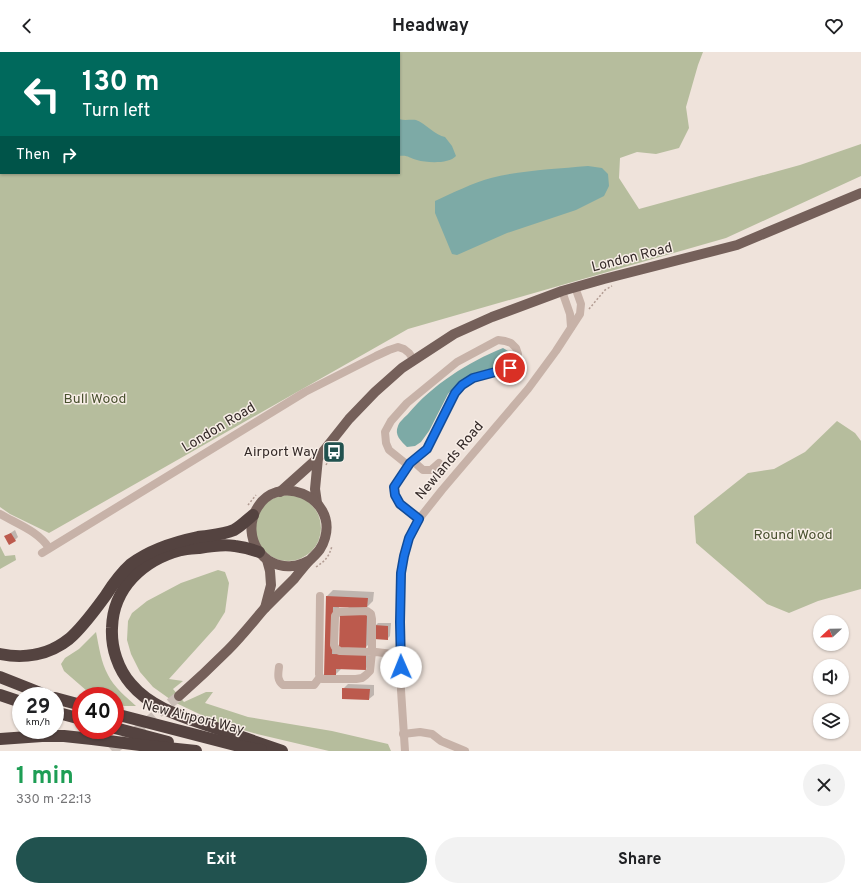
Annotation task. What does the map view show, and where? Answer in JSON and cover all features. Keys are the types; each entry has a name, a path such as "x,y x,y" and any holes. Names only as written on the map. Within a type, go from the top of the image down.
{"highway":[{"path":"0,654 10,656 42,654 57,647 69,639 78,630 117,580 130,566 145,554 164,546 185,540 225,533 241,525 253,515"},
{"path":"263,556 243,547 225,545 181,550 161,557 135,574 123,588 116,605 112,621 111,636 120,668 131,684 150,701 169,712 282,751"},
{"path":"0,677 25,687"},
{"path":"0,695 12,699"},
{"name":"New Airport Way","path":"124,716 264,751"},
{"name":"New Airport Way","path":"124,731 197,751"},
{"path":"0,739 64,736 197,751"}],"main road":[{"name":"London Road","path":"280,492 318,458 362,405 402,368 454,334 474,324 562,291 737,245 861,193"},
{"path":"317,503 315,484 318,458"},
{"path":"179,696 228,650 322,547 327,529 326,520 317,503 300,492 280,492 271,495 264,500 253,515 251,528 253,540 270,571 271,585 264,609"},
{"path":"263,556 275,564 284,566 302,564 310,560"}],"street":[{"path":"575,287 581,304 580,314"},
{"path":"562,291 570,314 571,327"},
{"name":"Newlands Road","path":"405,751 403,734 400,590 401,573 409,538 419,519 442,490 528,389 556,351 580,314"},
{"path":"419,519 400,504 395,495 394,487 411,463 427,449 455,393 462,385 473,378 510,368 516,361 518,354 516,348 511,343 498,340 457,362 407,403 391,421 385,432 386,443 389,450 411,463 423,470 431,470 439,463"},
{"name":"London Road","path":"0,514 33,532 46,543 45,551 305,392 350,368 398,347 409,353 414,360"},
{"path":"279,667 279,682 283,685 314,685 320,677 320,596"},
{"path":"320,677 322,679 356,679 362,678 370,671 372,652 371,614 367,611 338,612 335,616 335,648 340,650 372,652 401,655"},
{"path":"403,734 420,732 432,734 441,741 465,751"}],"path":[{"path":"580,314 587,310 605,290 616,283"},
{"path":"326,466 334,452"}],"green space":[{"name":"Bull Wood","path":"400,52 703,52 686,107 689,128 679,148 656,154 637,152 620,158 619,178 639,209 800,165 861,144 861,176 726,238 408,329 49,533 10,514 0,507 0,174 400,174"},
{"name":"Round Wood","path":"837,421 855,433 861,441 861,589 818,601 789,613 767,604 696,543 694,516 748,473 774,469 805,452"},
{"path":"288,495 300,498 311,505 318,516 321,528 318,540 311,551 300,558 288,561 276,558 265,551 258,540 255,528 258,516 265,505 276,498"},
{"path":"0,546 5,556 15,555 16,560 0,569"},
{"path":"218,570 225,572 229,583 225,612 215,628 169,679 183,681 173,689 184,702 206,692 213,692 205,703 248,717 332,731 388,744 391,751 329,751 257,734 216,722 174,702 153,687 140,672 131,654 127,640 128,621 132,613 147,601 181,583"},
{"path":"96,632 102,660 108,675 116,687 82,687 64,671 61,664 65,658 79,649"},
{"path":"124,695 136,706 124,706"}],"water":[{"path":"400,119 416,120 445,137 452,146 456,156 453,159 443,162 432,162 421,161 400,156"},
{"path":"588,166 602,168 608,174 609,186 604,196 576,210 507,233 457,255 452,254 435,213 435,201 470,185 503,175 527,171"},
{"path":"503,348 508,351 510,359 504,365 475,373 459,382 448,394 429,431 421,442 415,446 407,447 402,442 397,432 399,424 428,393 464,367"}],"building":[{"path":"11,533 16,541 9,545 4,536"},
{"path":"326,596 368,598 367,608 333,607 332,654 366,655 366,670 336,669 336,676 324,676"},
{"path":"340,614 367,615 366,648 339,648"},
{"path":"374,625 388,626 388,640 374,639"},
{"path":"342,688 370,689 369,700 342,699"}],"tunnel":[{"path":"112,751 179,696"}],"place":[{"name":"Airport Way","path":"334,452"}],"route":[{"path":"401,667 401,573 409,538 419,519 400,504 395,495 394,487 410,463 427,449 455,393 462,385 473,378 510,368"}]}
